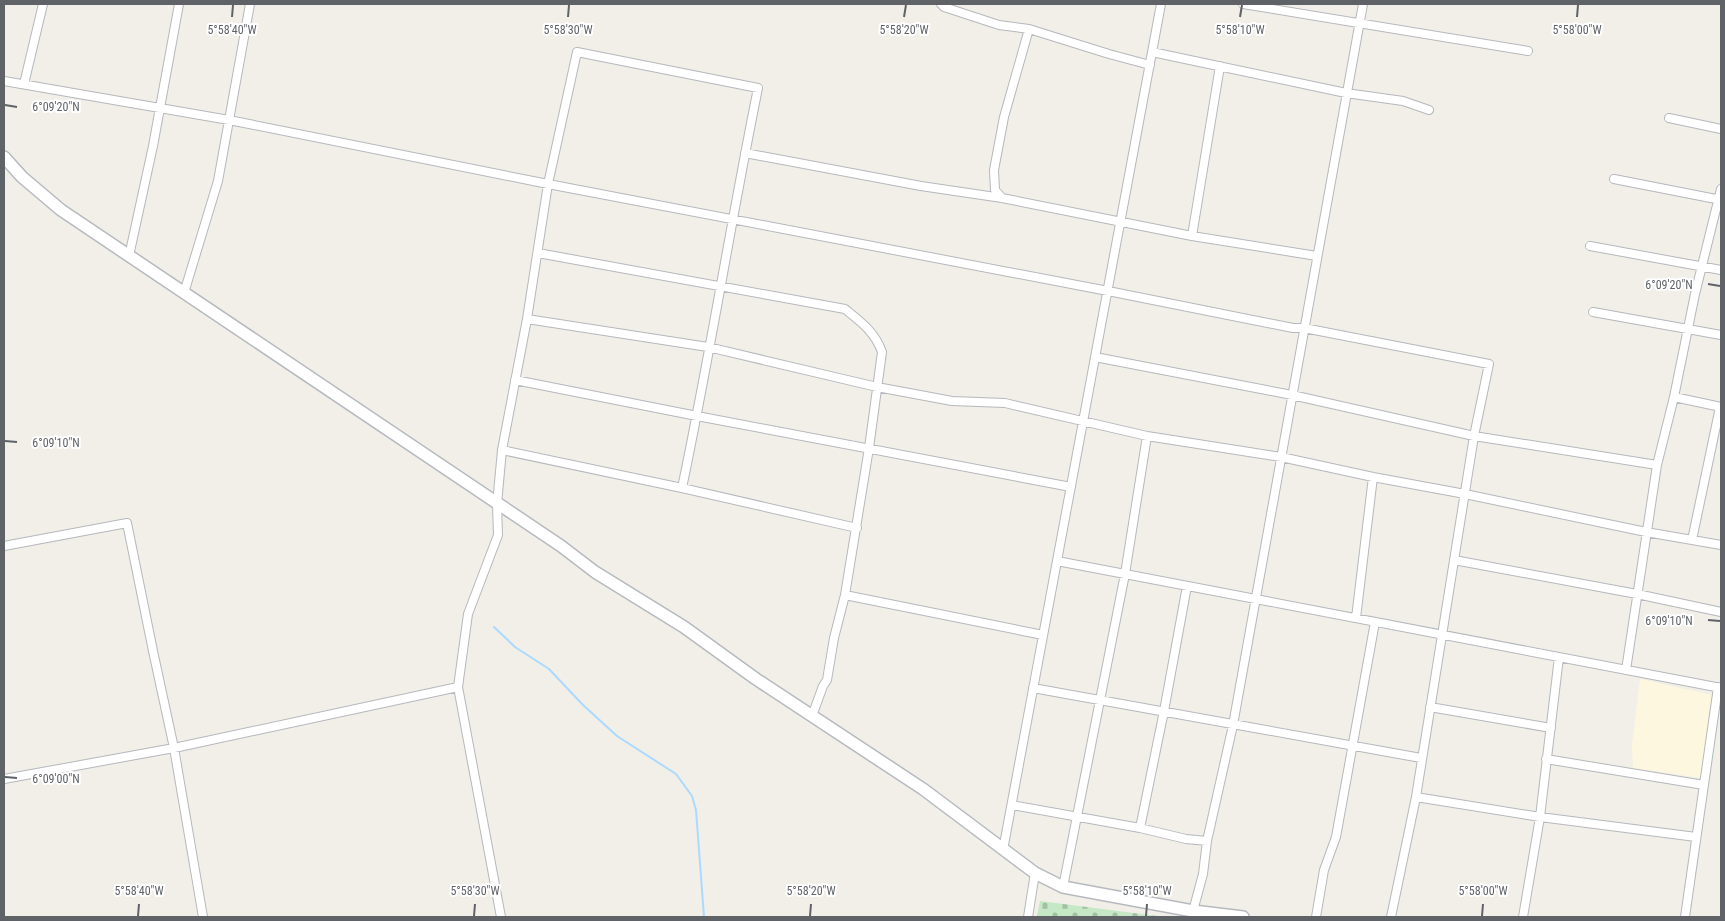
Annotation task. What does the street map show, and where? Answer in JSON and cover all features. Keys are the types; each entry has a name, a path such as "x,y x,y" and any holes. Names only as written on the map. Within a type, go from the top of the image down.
{"street":[{"path":"24,84 43,4"},
{"path":"129,256 153,146 179,4"},
{"path":"184,293 218,181 250,4"},
{"path":"941,4 944,7 999,24 1029,28 1150,65"},
{"path":"1003,850 1161,4"},
{"path":"1243,4 1528,51"},
{"path":"1193,912 1203,874 1207,841 1233,725 1363,4"},
{"path":"1002,198 995,190 994,170 1004,116 1029,28"},
{"path":"501,917 458,687 468,614 498,535 497,504 502,450 538,253 548,184 577,52 758,88 682,488"},
{"path":"1152,52 1346,94 1403,101 1429,110"},
{"path":"1192,236 1220,66"},
{"path":"4,81 229,120 733,220 1489,364 1474,436 1416,797 1391,917"},
{"path":"1669,118 1721,129"},
{"path":"745,153 921,186 1002,198 1192,236 1317,256"},
{"path":"4,157 22,177 61,210 561,546 596,572 684,627 756,679 923,789 1035,873 1063,888 1193,912 1243,917"},
{"path":"1614,179 1720,200"},
{"path":"1626,670 1657,465 1674,396 1687,329 1720,200 1721,189"},
{"path":"1590,246 1721,270"},
{"path":"538,253 845,309 863,323 878,341 882,352 870,448 857,528 827,680 822,686 812,716"},
{"path":"1593,312 1721,335"},
{"path":"526,319 708,347 877,387 952,400 1005,403 1147,436 1281,457 1373,478 1465,494 1646,532 1721,545"},
{"path":"1095,357 1292,396 1474,436 1657,465"},
{"path":"515,380 1071,487"},
{"path":"1674,396 1721,407 1692,540"},
{"path":"1063,888 1125,574 1147,436"},
{"path":"502,450 682,488 857,528"},
{"path":"1356,618 1373,478"},
{"path":"4,546 128,523 174,748 203,917"},
{"path":"1454,560 1637,594 1721,612"},
{"path":"1057,561 1719,688 1685,917"},
{"path":"1140,828 1187,586"},
{"path":"845,595 1043,635"},
{"path":"1316,917 1324,870 1336,837 1375,622"},
{"path":"1523,917 1540,817 1559,657"},
{"path":"4,779 174,748 458,687"},
{"path":"1033,688 1421,758"},
{"path":"1430,707 1550,728"},
{"path":"1546,759 1704,785"},
{"path":"1416,797 1540,817 1696,837"},
{"path":"1012,805 1140,828 1186,839 1207,841"},
{"path":"1028,917 1035,873"}],"shaded area":[{"path":"1640,679 1712,695 1701,778 1633,768 1632,745"}],"green space":[{"path":"1040,901 1165,917 1037,917"}],"waterway":[{"path":"494,627 515,647 549,669 583,705 617,736 676,774 692,796 696,810 704,917"}]}
